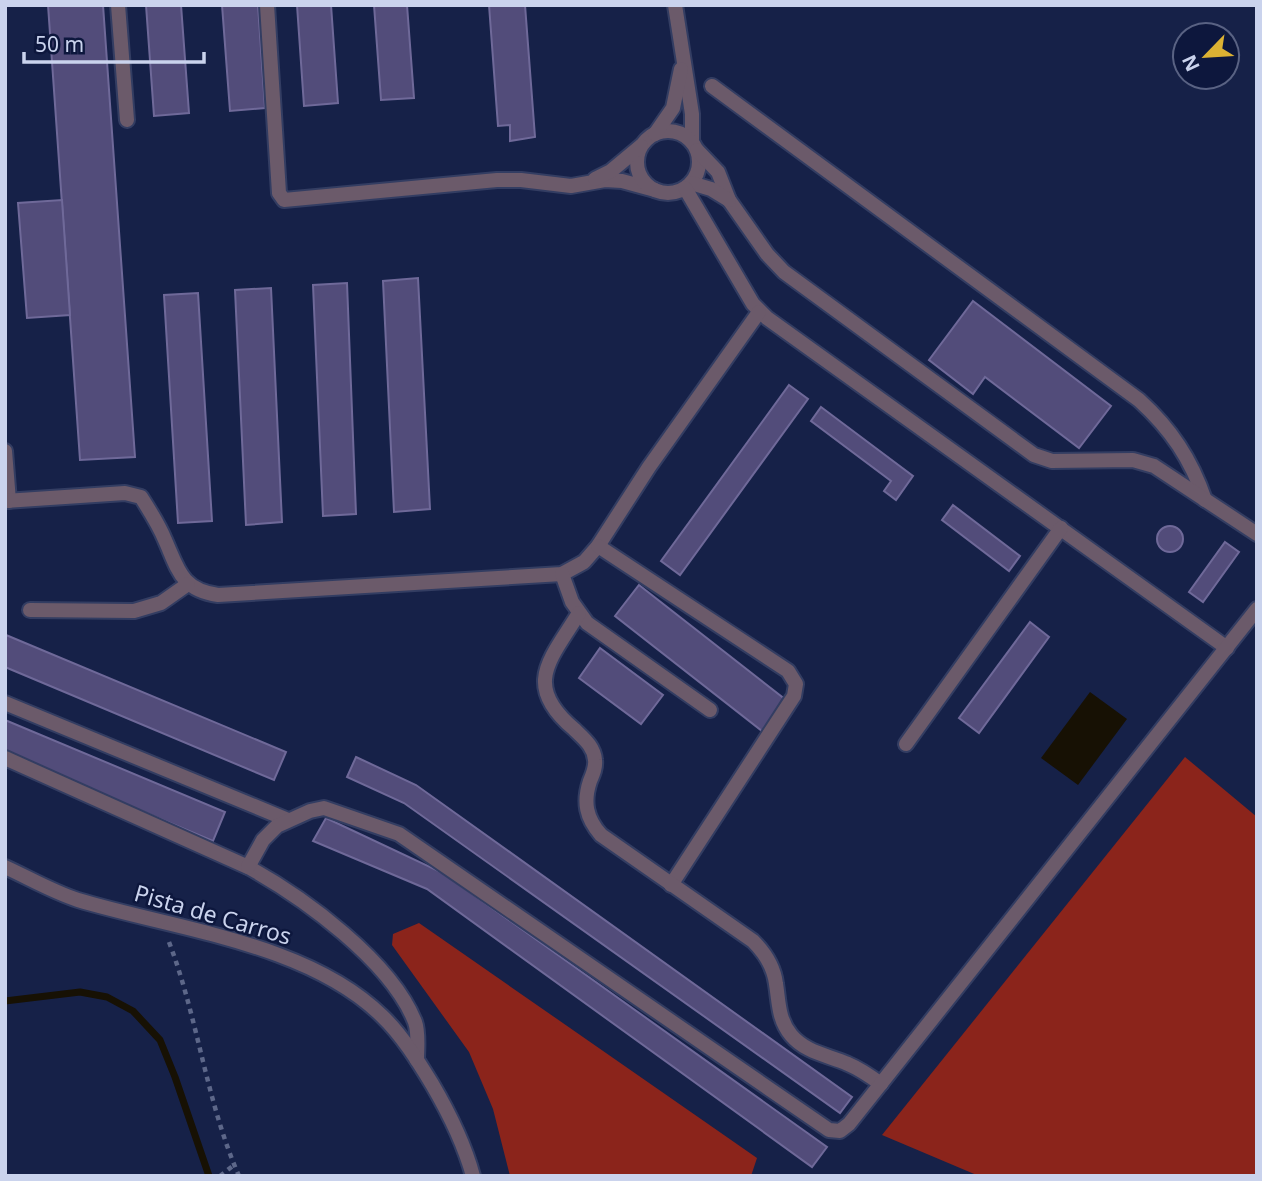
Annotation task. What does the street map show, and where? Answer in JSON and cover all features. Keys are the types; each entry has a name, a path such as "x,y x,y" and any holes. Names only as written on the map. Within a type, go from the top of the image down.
{"lane":[{"path":"118,5 127,120"},
{"path":"267,5 279,193 284,200 497,180 571,186 622,181 665,193 676,192 688,186 699,168 675,5"},
{"path":"588,183 611,171 652,136 673,108 683,57"},
{"path":"712,86 1139,400 1174,436 1192,467 1205,500"},
{"path":"655,190 642,178 637,161 643,144 652,136 668,131 681,133 718,172 729,200 761,246 784,272 1034,456 1052,461 1143,462 1154,466 1257,534"},
{"path":"688,186 711,189 729,200"},
{"path":"688,186 759,312 1227,648"},
{"path":"5,451 7,501 125,493 141,498 154,517 180,575 198,590 218,595 562,574 584,562 598,546 759,312"},
{"path":"906,744 1061,528"},
{"path":"598,546 788,671 796,684 794,696 671,885"},
{"path":"562,574 567,591 587,622 710,710"},
{"path":"30,610 134,611 161,603 188,584"},
{"path":"248,867 263,840 288,820 324,808 399,835 830,1130 840,1131 881,1084 1257,609"},
{"path":"579,613 547,668 545,688 547,699 559,716 590,746 594,754 595,766 586,796 586,808 594,827 601,835 762,950 773,972 779,1011 784,1024 800,1044 852,1065 881,1084"},
{"path":"5,703 288,820"},
{"path":"5,758 248,867 267,877 329,922 364,952 405,1001 416,1025 417,1060"},
{"name":"Pista de Carros","path":"5,867 75,899 258,948 298,962 349,990 382,1016 417,1060 450,1116 472,1176"}],"path":[{"path":"161,922 185,990 201,1058 239,1176"},
{"path":"221,1175 234,1165"}],"shaded area":[{"path":"1090,692 1127,719 1078,785 1041,758"},
{"path":"1185,757 1257,817 1257,1176 979,1176 882,1135"},
{"path":"419,923 757,1158 751,1176 510,1176 493,1109 469,1052 392,945 393,934"}],"building":[{"path":"48,5 103,5 135,457 80,460"},
{"path":"146,5 181,5 189,113 154,116"},
{"path":"222,5 258,5 265,108 230,111"},
{"path":"297,5 331,5 338,103 304,106"},
{"path":"374,5 407,5 414,98 381,100"},
{"path":"489,5 525,5 535,137 510,141 510,125 498,126"},
{"path":"62,200 70,315 27,318 18,203"},
{"path":"418,278 430,509 394,512 383,281"},
{"path":"347,283 356,514 323,516 313,285"},
{"path":"271,288 282,522 246,525 235,290"},
{"path":"198,293 212,521 178,523 164,295"},
{"path":"973,301 1111,406 1079,448 985,377 973,394 929,360"},
{"path":"789,385 808,399 680,575 661,561"},
{"path":"821,407 913,476 896,500 884,491 891,481 811,421"},
{"path":"953,505 1020,556 1009,571 942,520"},
{"path":"1170,526 1179,530 1183,539 1179,548 1170,552 1161,548 1157,539 1161,530"},
{"path":"1225,542 1239,552 1203,602 1189,592"},
{"path":"639,585 786,700 762,731 615,616"},
{"path":"1030,622 1049,637 979,733 959,718"},
{"path":"6,635 286,752 274,780 5,667"},
{"path":"600,648 663,695 641,724 579,678"},
{"path":"5,720 225,812 213,841 5,754"},
{"path":"356,757 416,785 852,1097 840,1113 404,803 347,777"},
{"path":"326,818 443,873 827,1147 812,1167 427,889 313,841"}],"waterway":[{"path":"5,1001 80,992 107,997 133,1011 160,1040 209,1176"}]}
